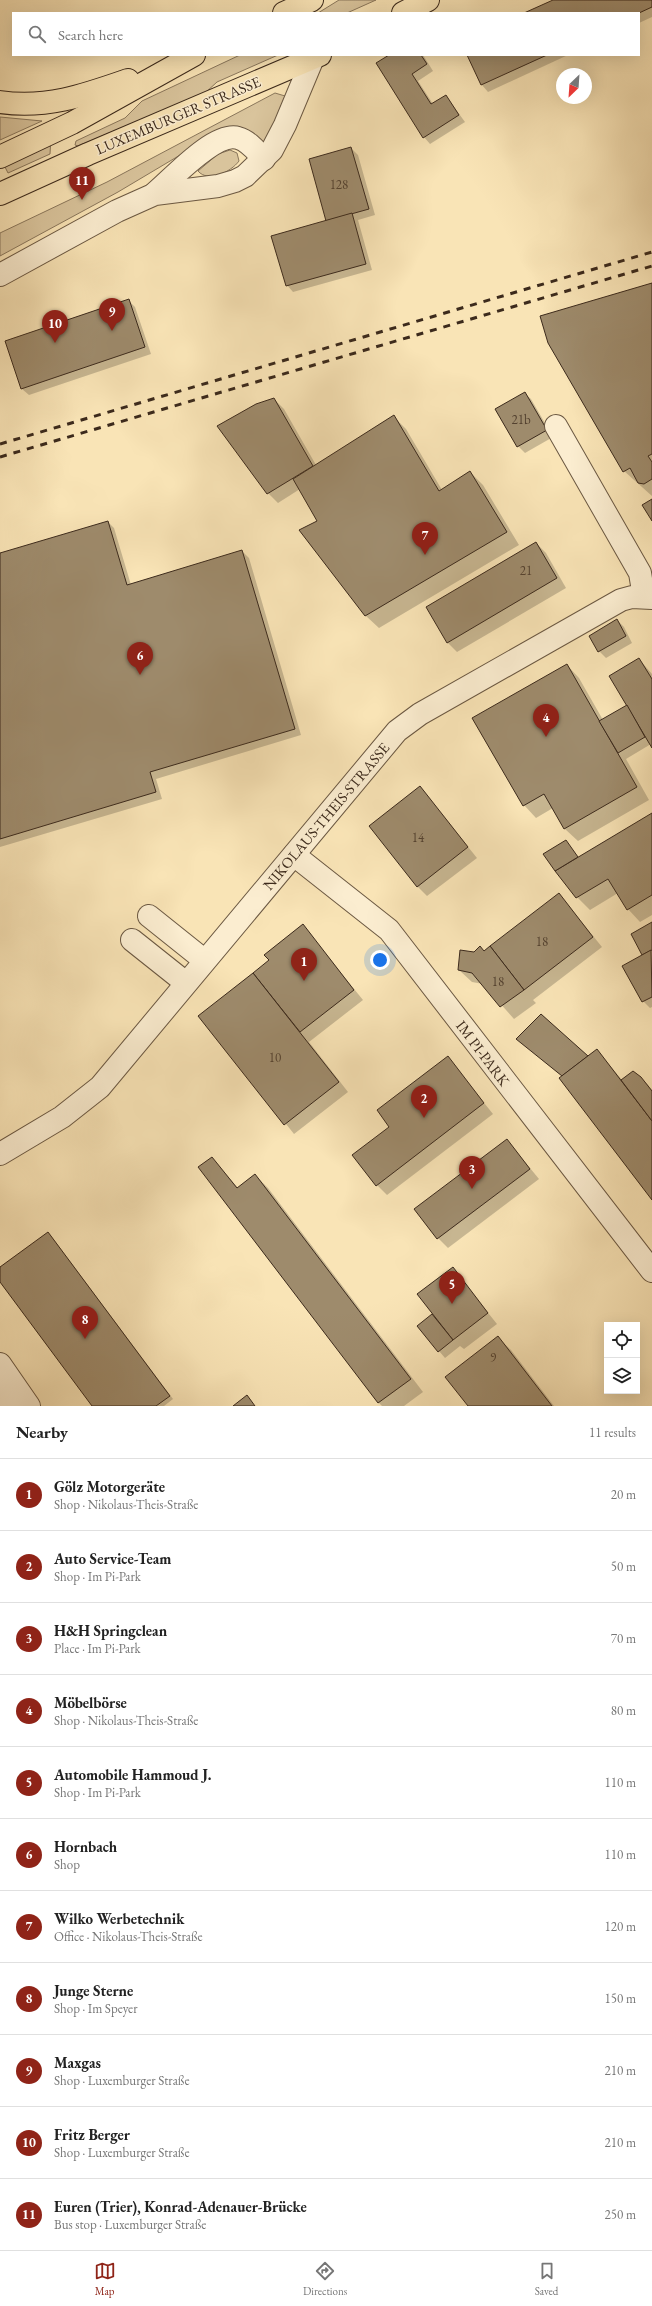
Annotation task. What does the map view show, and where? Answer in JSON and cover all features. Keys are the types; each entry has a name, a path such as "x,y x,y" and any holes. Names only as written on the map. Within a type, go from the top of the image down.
{"main road":[{"path":"286,12 312,0"},
{"path":"405,12 428,0"},
{"path":"0,102 42,104 80,97 192,56"},
{"path":"0,157 72,123 192,56"},
{"name":"LUXEMBURGER STRASSE","path":"1,193 88,154 316,57"},
{"path":"72,123 65,136 66,143 75,153 88,154"}],"street":[{"name":"LUXEMBURGER STRASSE","path":"0,275 117,211 155,194 218,186 235,181 264,159 272,150 316,57"},
{"name":"LUXEMBURGER STRASSE","path":"155,194 199,154 214,143 227,138 236,137 244,140 264,159"},
{"path":"556,426 640,573 648,597"},
{"name":"NIKOLAUS-THEIS-STRASSE","path":"0,1170 100,1086 397,731 408,722 621,600 632,597 648,597"},
{"name":"IM PI-PARK","path":"294,855 389,930 652,1271"},
{"path":"149,916 204,960"},
{"path":"132,940 186,983"},
{"name":"NIKOLAUS-THEIS-STRASSE","path":"0,1154 62,1117"},
{"path":"0,1364 29,1406"},
{"path":"0,1393 10,1406"}],"shaded area":[{"path":"339,0 376,0 349,12 320,12"},
{"path":"238,56 276,56 217,82 205,93 78,146 75,145 76,141 125,118 142,101"},
{"path":"275,93 285,96 270,135 263,145 202,142 118,192 0,256 0,233 107,182"},
{"path":"0,117 42,121 0,140"},
{"path":"51,136 50,154 8,173 2,161"},
{"path":"230,150 237,153 239,161 231,169 219,175 213,176 202,174 198,171 218,154"}],"building":[{"path":"553,0 652,0 652,7 640,13 526,12"},
{"path":"387,56 422,56 427,64 412,74 431,104 446,95 459,115 423,138 376,63"},
{"path":"467,56 545,56 481,85"},
{"path":"351,147 369,209 326,221 309,159"},
{"path":"352,213 366,264 286,286 271,236"},
{"path":"652,283 652,454 648,456 652,462 652,479 644,484 638,483 630,468 623,472 548,343 540,316"},
{"path":"129,299 145,347 21,389 5,341"},
{"path":"525,392 547,430 517,447 495,409"},
{"path":"274,398 313,466 267,494 217,426 256,404"},
{"path":"394,415 439,491 470,471 507,532 365,616 299,530 317,521 293,479"},
{"path":"652,499 652,521 642,505"},
{"path":"108,521 127,585 242,550 295,729 150,772 156,792 0,839 0,553"},
{"path":"536,542 557,578 447,643 426,607"},
{"path":"617,619 626,636 598,652 589,636"},
{"path":"639,658 652,679 652,748 609,676"},
{"path":"567,664 637,787 564,829 544,794 523,806 472,718"},
{"path":"627,705 645,737 618,753 599,721"},
{"path":"420,786 468,847 417,887 369,826"},
{"path":"652,813 652,895 627,910 608,879 576,898 555,871"},
{"path":"566,840 578,857 555,871 543,854"},
{"path":"559,893 593,937 524,990 490,946"},
{"path":"652,922 652,950 642,955 631,934"},
{"path":"303,924 354,990 300,1032 253,973 269,960 264,955"},
{"path":"480,946 484,951 490,946 524,990 500,1007 472,973 458,970 460,950 474,952"},
{"path":"651,950 652,997 642,1002 622,966"},
{"path":"253,973 339,1082 284,1125 198,1016"},
{"path":"541,1014 588,1056 562,1076 516,1039"},
{"path":"597,1049 652,1121 652,1200 559,1078"},
{"path":"448,1056 484,1103 376,1186 352,1155 389,1127 377,1110"},
{"path":"633,1071 641,1077 652,1091 652,1121 621,1080"},
{"path":"507,1139 530,1169 437,1239 414,1209"},
{"path":"212,1157 237,1188 255,1174 411,1379 378,1403 198,1167"},
{"path":"48,1232 170,1396 156,1406 92,1406 0,1282 0,1267"},
{"path":"453,1267 488,1313 453,1340 417,1294"},
{"path":"432,1314 453,1340 438,1352 417,1326"},
{"path":"498,1336 552,1406 468,1406 445,1377"},
{"path":"247,1395 255,1406 233,1406"}],"railway":[{"path":"0,444 652,252"},
{"path":"0,457 652,266"}],"place":[{"name":"Euren (Trier), Konrad-Adenauer-Brücke","path":"82,200"},
{"name":"Maxgas","path":"112,331"},
{"name":"Fritz Berger","path":"55,343"},
{"name":"Wilko Werbetechnik","path":"425,555"},
{"name":"Hornbach","path":"140,675"},
{"name":"Möbelbörse","path":"546,737"},
{"name":"Gölz Motorgeräte","path":"304,981"},
{"name":"Auto Service-Team","path":"424,1118"},
{"name":"H&H Springclean","path":"472,1189"},
{"name":"Automobile Hammoud J.","path":"452,1304"},
{"name":"Junge Sterne","path":"85,1339"}]}
